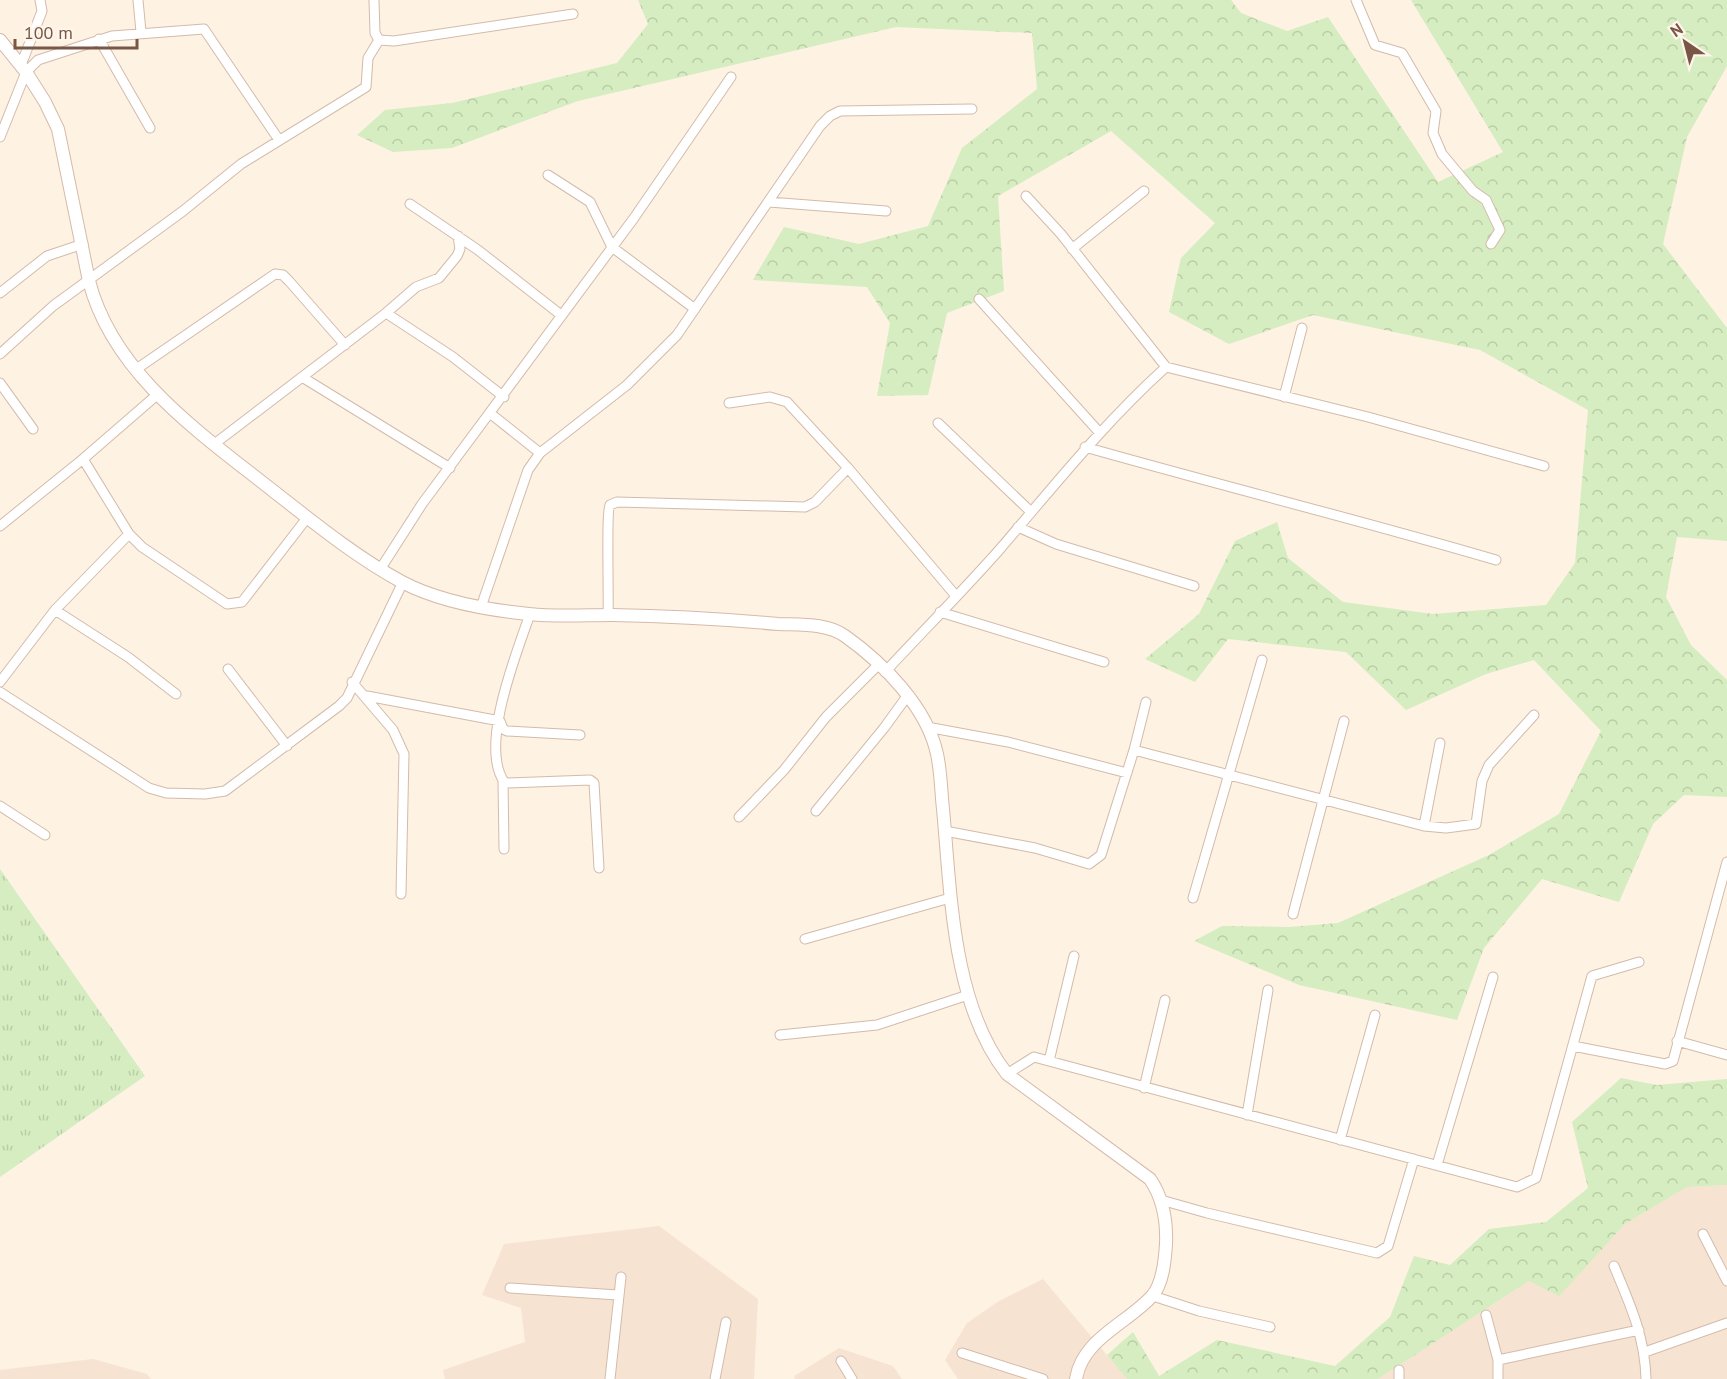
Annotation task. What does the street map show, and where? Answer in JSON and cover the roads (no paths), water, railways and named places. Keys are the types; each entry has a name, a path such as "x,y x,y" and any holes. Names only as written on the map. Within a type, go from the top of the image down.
{"street":[{"path":"0,138 42,11 40,0"},
{"path":"138,0 141,33"},
{"path":"374,0 375,33 379,40"},
{"path":"1356,0 1375,45 1402,53 1436,111 1433,133 1442,154 1473,191 1486,200 1500,230 1491,244"},
{"path":"379,40 394,41 573,14"},
{"path":"24,68 53,53 99,39 141,33 204,29 279,140"},
{"path":"99,39 150,128"},
{"path":"0,40 24,68 58,129 89,281 99,313 135,369 158,393 213,445 307,518 403,582 424,591 481,607 530,614 721,619 831,628 858,645 908,695 927,727 937,752 950,898 968,995 999,1065 1007,1074 1134,1165 1150,1179 1161,1200 1167,1228 1165,1254 1153,1296 1105,1334 1085,1357 1076,1379"},
{"path":"0,354 53,306 241,164 366,87 368,58 379,40"},
{"path":"381,568 422,504 504,397 731,77"},
{"path":"481,607 528,470 540,453 627,385 677,335 820,126 830,116 840,111 972,109"},
{"path":"548,175 590,202 612,247 695,309"},
{"path":"1072,249 1144,191"},
{"path":"1026,196 1072,249 1166,367 1368,417 1544,466"},
{"path":"769,202 886,211"},
{"path":"410,204 458,236 561,315"},
{"path":"213,445 345,345 416,287 439,278 457,256 460,249 458,236"},
{"path":"0,293 50,254 82,244"},
{"path":"135,369 275,274 283,275 289,281 345,345"},
{"path":"979,299 1099,432"},
{"path":"386,313 453,357 504,397"},
{"path":"1284,397 1302,328"},
{"path":"739,817 784,770 825,717 881,668 956,596 1085,447 1121,408 1166,367"},
{"path":"302,377 450,468"},
{"path":"0,383 33,429"},
{"path":"0,526 83,459 158,393"},
{"path":"729,403 770,397 787,402 848,468 956,596"},
{"path":"491,414 540,453"},
{"path":"938,423 1030,511"},
{"path":"1085,447 1230,488 1373,524 1496,560"},
{"path":"83,459 129,534 142,547 227,604 235,605 242,602 307,518"},
{"path":"608,615 610,565 607,516 610,505 617,502 805,507 815,502 848,468"},
{"path":"1018,527 1056,544 1194,586"},
{"path":"0,682 55,610 129,534"},
{"path":"0,692 149,788 166,793 205,794 225,790 287,746 347,698 352,682 403,582"},
{"path":"55,610 128,657 176,694"},
{"path":"940,612 1104,662"},
{"path":"504,849 503,781 496,750 503,690 530,614"},
{"path":"1193,898 1262,660"},
{"path":"228,669 287,746"},
{"path":"352,682 367,696 393,730 404,754 401,894"},
{"path":"816,811 908,695"},
{"path":"367,696 500,721"},
{"path":"945,831 1035,848 1089,864 1101,855 1134,750 1146,702"},
{"path":"1134,750 1424,826 1446,828 1476,824 1482,781 1489,765 1534,715"},
{"path":"500,721 502,729 507,730 580,735"},
{"path":"1293,914 1344,721"},
{"path":"927,727 1008,742 1127,773"},
{"path":"1424,826 1440,743"},
{"path":"503,781 529,784 590,780 594,783 599,868"},
{"path":"0,806 45,835"},
{"path":"1573,1046 1669,1064 1673,1061 1727,862"},
{"path":"805,939 950,898"},
{"path":"1049,1061 1074,956"},
{"path":"1007,1074 1030,1058 1049,1061 1517,1187 1536,1178 1592,976 1639,962"},
{"path":"1437,1165 1493,977"},
{"path":"1247,1115 1268,990"},
{"path":"780,1035 877,1025 968,995"},
{"path":"1144,1088 1165,1000"},
{"path":"1340,1140 1375,1015"},
{"path":"1677,1041 1727,1055"},
{"path":"1161,1200 1377,1253 1389,1246 1414,1159"},
{"path":"1703,1234 1727,1281"},
{"path":"1614,1266 1640,1330 1645,1352 1646,1379"},
{"path":"610,1379 621,1277"},
{"path":"510,1288 618,1295"},
{"path":"1153,1296 1198,1311 1270,1327"},
{"path":"1485,1315 1498,1360 1498,1379"},
{"path":"715,1379 726,1322"},
{"path":"1645,1352 1727,1323"},
{"path":"1498,1360 1640,1330"},
{"path":"962,1353 1043,1379"},
{"path":"841,1361 852,1379"}]}
